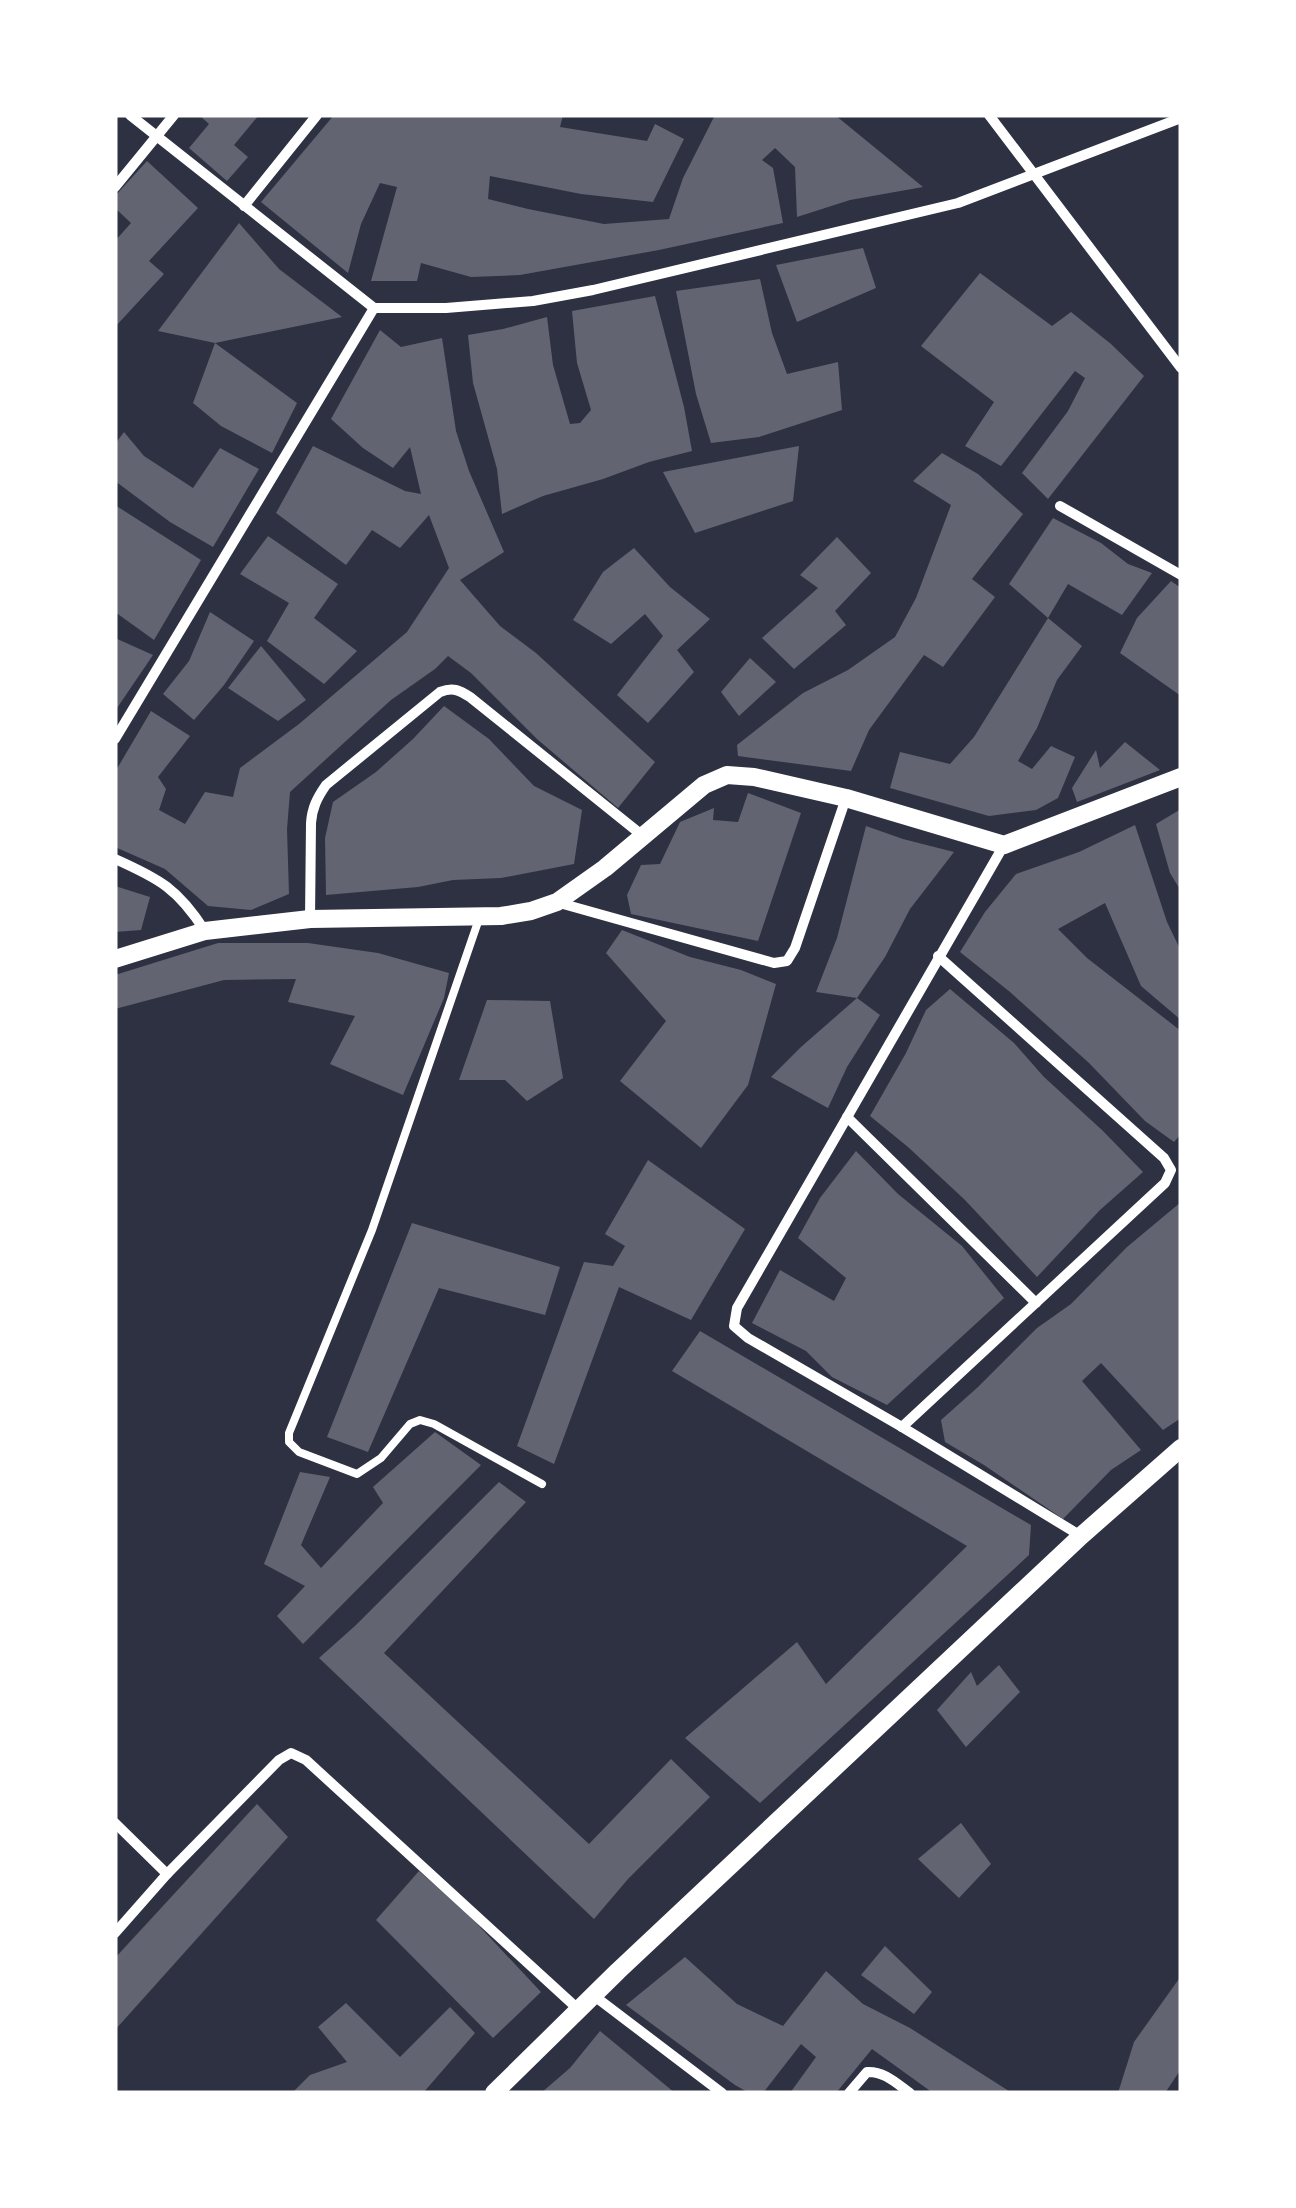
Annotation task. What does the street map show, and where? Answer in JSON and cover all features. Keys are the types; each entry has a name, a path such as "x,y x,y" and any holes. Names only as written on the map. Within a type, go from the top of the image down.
{"street":[{"path":"130,115 374,308 498,304 593,290 958,202 1181,118"},
{"path":"115,187 174,115"},
{"path":"244,206 317,115"},
{"path":"989,115 1181,368"},
{"path":"115,739 374,308"},
{"path":"1060,506 1181,576"},
{"path":"310,919 312,808 318,796 448,689 470,697 643,836"},
{"path":"115,958 205,931 310,919 480,916 531,911 555,902 606,868 704,785 727,775 754,777 846,798 1004,844 1181,778"},
{"path":"555,902 774,963 787,961 796,948 846,798"},
{"path":"1004,844 737,1308 734,1326 748,1338 1081,1536"},
{"path":"115,859 176,893 205,931"},
{"path":"902,1427 1166,1183 1171,1170 1164,1158 938,956"},
{"path":"847,1117 1036,1303"},
{"path":"494,2093 578,2009 1081,1536 1181,1448"},
{"path":"115,1933 279,1760 291,1753 306,1760 578,2009"},
{"path":"115,1823 168,1874"},
{"path":"593,1995 722,2093"},
{"path":"849,2093 867,2072 886,2076 910,2093"}],"lane":[{"path":"480,916 372,1230 289,1433 289,1442 298,1452 357,1474 382,1458 410,1424 420,1420 542,1484"}],"building":[{"path":"199,115 259,115 234,145 248,157 227,181 189,148 209,124"},
{"path":"334,115 563,115 560,127 647,141 655,124 684,139 653,202 581,194 490,176 488,199 604,224 669,219 683,178 715,115 835,115 923,187 850,200 797,217 795,167 775,148 762,160 773,168 783,223 520,275 471,277 421,263 417,281 371,281 397,187 380,183 361,224 348,273 261,202"},
{"path":"147,161 198,208 149,261 164,274 115,327 115,241 131,223 115,208 115,196"},
{"path":"239,223 279,269 342,317 215,343 158,331"},
{"path":"863,248 876,288 797,322 776,265"},
{"path":"980,273 1052,326 1071,312 1144,376 1048,499 1022,473 1068,411 1085,378 1075,371 1001,466 965,446 994,402 921,346"},
{"path":"760,279 772,333 787,374 838,362 842,410 759,437 711,443 696,394 676,291"},
{"path":"655,296 692,451 543,496 502,514 497,469 473,383 468,335 547,317 553,365 570,424 580,423 591,410 577,363 572,311"},
{"path":"380,330 401,347 442,338 456,431 504,552 460,580 500,626 536,653 655,762 618,808 448,656 391,700 290,792 289,894 251,910 208,906 165,869 115,847 115,772 151,711 190,736 158,777 166,789 159,810 185,824 205,792 233,797 240,768 299,724 407,632 449,568 429,515 400,548 372,530 346,565 276,513 313,446 405,491 421,494 410,447 393,468 331,419"},
{"path":"215,343 297,403 272,453 221,426 193,403"},
{"path":"124,432 144,456 193,488 220,448 259,469 213,547 170,522 115,481 115,444"},
{"path":"799,446 793,501 695,533 663,472"},
{"path":"942,453 978,474 1023,514 972,579 995,597 943,667 924,655 869,730 851,771 738,756 737,745 803,693 848,670 895,637 916,598 951,505 913,481"},
{"path":"115,505 201,560 154,640 115,612"},
{"path":"1053,518 1101,543 1128,564 1152,573 1122,615 1068,584 1048,618 1009,584"},
{"path":"268,536 338,584 314,618 357,651 324,684 267,641 289,603 240,574"},
{"path":"837,537 871,573 835,611 846,625 794,669 762,638 818,588 800,575"},
{"path":"634,548 670,587 710,619 677,650 694,672 648,723 617,695 663,636 645,614 611,644 573,620 603,572"},
{"path":"1171,581 1181,588 1181,696 1120,653 1137,618"},
{"path":"210,612 254,641 194,720 163,694 189,661"},
{"path":"1048,618 1082,646 1057,680 1018,761 1032,769 1051,746 1075,757 1058,798 1036,810 989,816 890,788 900,752 950,764 974,737"},
{"path":"115,638 153,655 115,711"},
{"path":"261,646 306,700 278,721 228,688"},
{"path":"750,658 776,682 739,716 721,692"},
{"path":"444,706 489,739 534,786 582,810 574,864 501,878 326,895 325,838 333,802 376,772"},
{"path":"1125,742 1160,770 1077,802 1072,788 1096,750 1100,768"},
{"path":"748,793 801,813 758,941 631,914 627,895 641,865 660,864 680,822 714,808 713,820 738,822"},
{"path":"1181,809 1181,891 1170,873 1156,824"},
{"path":"1135,825 1167,922 1181,951 1181,1020 1141,986 1105,903 1058,929 1087,958 1181,1031 1181,1134 1174,1142 1145,1121 1089,1063 960,952 985,912 1016,874 1079,852"},
{"path":"866,826 954,852 910,909 885,957 857,998 816,992 837,938"},
{"path":"115,886 150,897 141,930 115,932"},
{"path":"622,930 776,984 748,1085 701,1148 620,1081 666,1021 606,953"},
{"path":"218,943 308,943 378,953 449,973 444,998 403,1095 330,1064 355,1016 288,1002 296,979 224,980 115,1009 115,975"},
{"path":"950,989 1014,1043 1143,1172 1100,1210 1037,1277 965,1200 870,1116 926,1010"},
{"path":"857,998 880,1015 847,1067 828,1108 771,1077 801,1047"},
{"path":"487,1000 550,1001 563,1078 527,1101 505,1080 459,1080"},
{"path":"856,1151 898,1194 962,1246 1004,1298 887,1405 832,1377 806,1351 752,1323 780,1270 834,1301 846,1278 798,1238 820,1198"},
{"path":"648,1160 745,1229 691,1320 619,1287 554,1464 517,1446 584,1262 613,1266 625,1246 605,1234"},
{"path":"1181,1202 1181,1418 1163,1430 1101,1363 1082,1381 1141,1450 1111,1470 1063,1519 945,1442 941,1420 1037,1328 1071,1304 1127,1247"},
{"path":"412,1223 560,1267 545,1315 439,1288 368,1452 327,1437"},
{"path":"700,1331 1031,1525 1029,1555 760,1803 685,1738 797,1642 826,1684 967,1546 672,1371"},
{"path":"435,1432 481,1465 303,1644 277,1616 305,1586 264,1564 300,1472 330,1477 301,1545 321,1568 383,1503 373,1487"},
{"path":"499,1482 526,1502 384,1653 589,1844 671,1759 710,1797 594,1919 319,1658"},
{"path":"999,1665 1020,1692 966,1747 937,1710 971,1672 977,1686"},
{"path":"257,1804 288,1837 115,2030 115,1958"},
{"path":"961,1823 991,1864 959,1898 918,1859"},
{"path":"419,1871 467,1913 541,1992 493,2038 376,1920"},
{"path":"885,1946 932,1992 914,2014 861,1975"},
{"path":"685,1957 737,2004 783,2026 826,1971 863,2004 910,2028 1012,2093 933,2093 872,2049 836,2093 790,2093 816,2057 801,2044 763,2093 749,2093 626,2005"},
{"path":"1181,1976 1181,2069 1165,2093 1118,2093 1134,2042"},
{"path":"346,2003 400,2057 450,2007 475,2033 423,2093 292,2093 310,2075 347,2062 318,2027"},
{"path":"600,2031 675,2093 541,2093 570,2068"}]}
